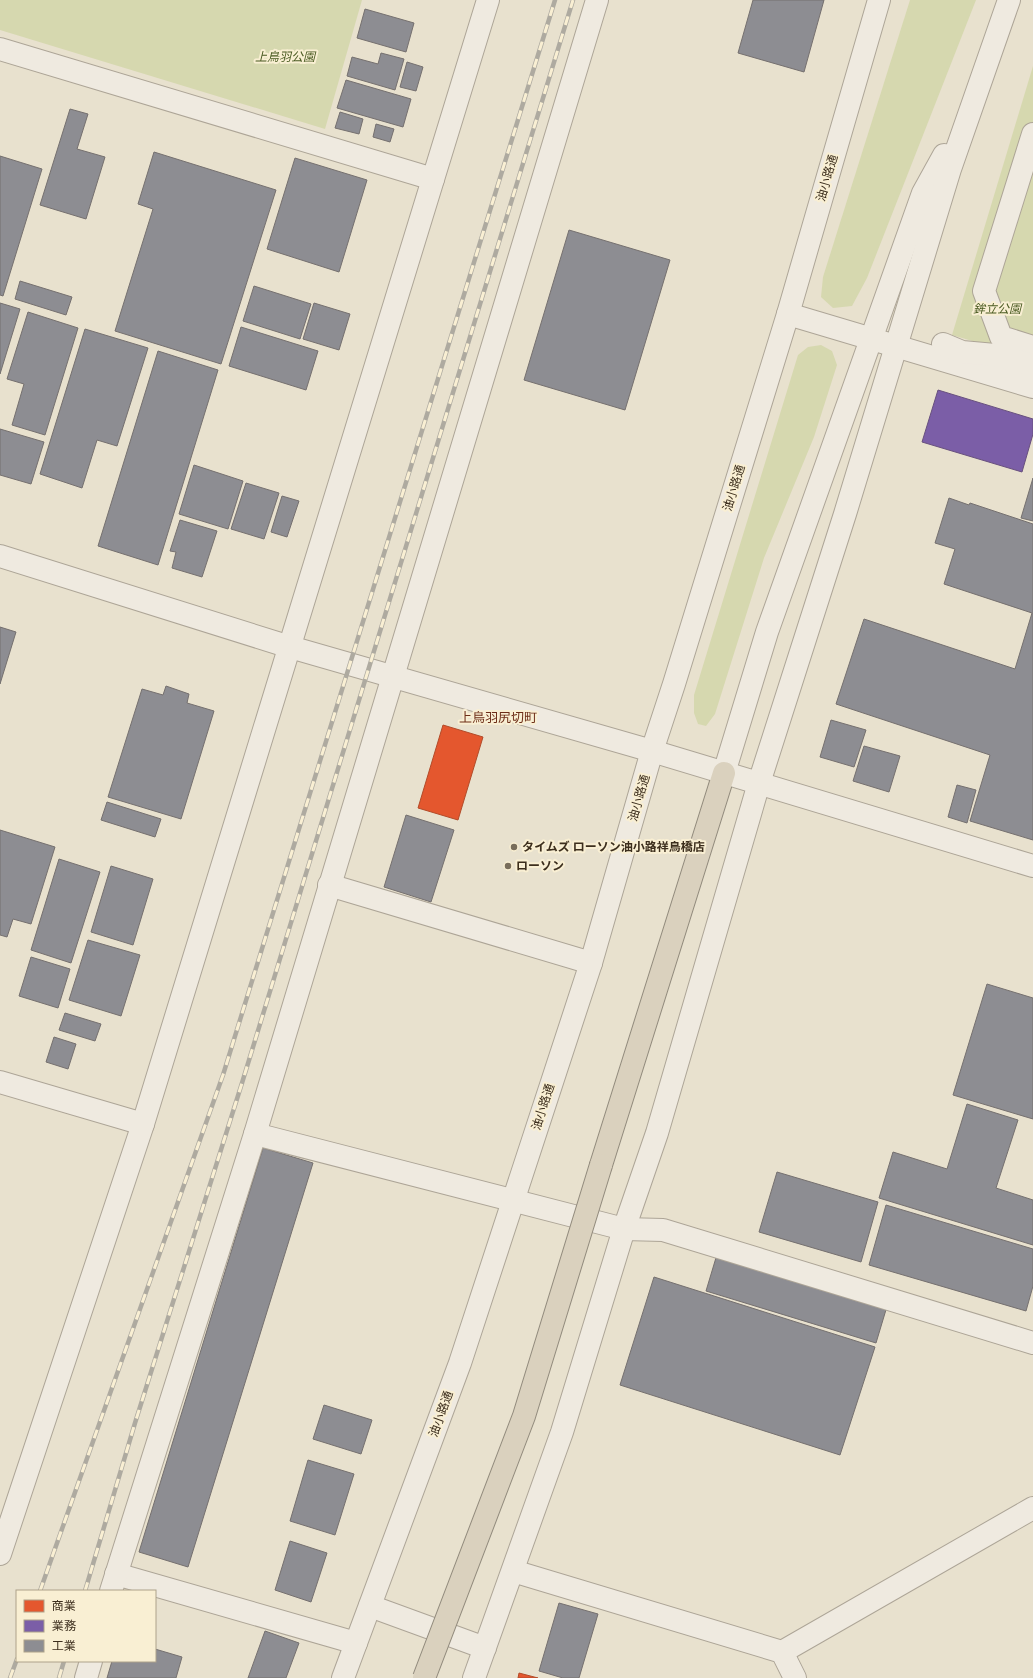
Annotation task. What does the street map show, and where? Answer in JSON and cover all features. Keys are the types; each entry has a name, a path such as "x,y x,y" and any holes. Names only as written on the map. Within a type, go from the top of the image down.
{"highway":[{"path":"424,1678 524,1416 600,1165 724,773"}],"street":[{"path":"0,1554 143,1124 488,0"},
{"path":"142,1590 114,1583 255,1134 597,0"},
{"name":"油小路通","path":"343,1678 460,1363 591,963 652,751 788,314 879,0"},
{"path":"474,1678 562,1432 624,1229 659,1125 759,783 842,522 950,169 1009,0"},
{"path":"0,49 433,180"},
{"path":"724,773 767,632 923,193 976,94"},
{"path":"1033,134 984,291 1001,337 1033,346"},
{"path":"788,314 1033,387"},
{"path":"941,344 962,352 995,355 1033,365"},
{"path":"0,556 290,647 652,751 1033,866"},
{"path":"329,885 591,963"},
{"path":"0,1082 143,1124"},
{"path":"255,1134 624,1229 663,1230 1033,1343"},
{"path":"513,1571 782,1652 1033,1508"},
{"path":"156,1593 356,1643"},
{"path":"370,1606 485,1648"},
{"path":"782,1652 795,1678"},
{"path":"86,1678 91,1662"}],"green space":[{"name":"上鳥羽公園","path":"0,0 362,0 325,129 0,30"},
{"path":"910,0 976,0 867,278 852,306 833,308 821,297 823,277"},
{"name":"鉾立公園","path":"1033,66 1033,359 952,335"},
{"path":"821,345 832,351 837,365 814,437 764,558 715,714 706,726 698,724 694,713 694,695 798,355 808,347"}],"building: 商業":[{"path":"443,725 483,737 458,820 418,808"},
{"path":"519,1673 538,1678 518,1678"}],"building: 業務":[{"path":"938,390 1033,419 1033,434 1022,472 922,442"}],"building: 工業":[{"path":"753,0 824,0 804,72 738,53"},
{"path":"365,9 414,23 406,52 357,38"},
{"path":"381,53 404,59 395,90 347,76 352,57 378,64"},
{"path":"407,62 423,67 416,91 400,87"},
{"path":"346,80 411,99 403,127 337,108"},
{"path":"70,109 88,114 77,149 105,157 86,219 40,205"},
{"path":"340,112 363,119 359,134 335,128"},
{"path":"376,124 394,129 390,142 373,137"},
{"path":"154,152 276,190 221,364 115,331 153,209 138,204"},
{"path":"0,156 42,169 3,296 0,295"},
{"path":"295,158 367,180 339,272 267,249"},
{"path":"569,230 670,260 625,410 524,380"},
{"path":"20,281 72,297 66,315 15,299"},
{"path":"254,286 311,304 300,339 243,321"},
{"path":"0,303 20,309 0,374"},
{"path":"314,303 350,314 339,350 303,339"},
{"path":"28,312 78,328 45,435 12,425 24,384 7,379"},
{"path":"241,327 318,351 306,390 229,366"},
{"path":"85,329 148,348 117,446 97,440 82,488 40,474"},
{"path":"158,351 218,370 158,565 98,546"},
{"path":"0,429 44,442 31,484 0,475"},
{"path":"194,465 243,481 228,529 179,514"},
{"path":"1033,478 1033,521 1021,518"},
{"path":"246,483 279,493 264,539 231,529"},
{"path":"282,496 299,501 287,537 271,532"},
{"path":"949,498 969,505 970,503 1033,524 1033,840 970,821 990,755 836,704 864,619 1015,669 1032,613 944,584 955,549 935,543"},
{"path":"180,520 217,531 202,577 172,568 176,552 170,551"},
{"path":"0,627 16,632 0,684"},
{"path":"166,686 189,694 187,703 214,711 181,819 108,797 142,689 163,695"},
{"path":"831,720 866,730 854,767 820,757"},
{"path":"864,746 900,756 889,792 853,781"},
{"path":"957,785 976,790 967,823 948,817"},
{"path":"107,802 161,819 155,837 101,820"},
{"path":"406,815 454,830 431,902 384,887"},
{"path":"0,830 55,847 31,924 13,919 7,937 0,935"},
{"path":"59,859 100,872 71,963 31,950"},
{"path":"111,866 153,879 133,945 91,932"},
{"path":"88,940 140,955 121,1016 69,1000"},
{"path":"31,957 70,969 58,1008 19,996"},
{"path":"987,984 1033,998 1033,1119 953,1095"},
{"path":"65,1013 101,1024 95,1041 59,1030"},
{"path":"54,1037 76,1044 68,1069 46,1062"},
{"path":"967,1104 1018,1120 996,1188 1033,1200 1033,1245 879,1198 893,1152 947,1169"},
{"path":"263,1148 313,1163 188,1567 139,1552"},
{"path":"777,1172 878,1202 861,1262 759,1232"},
{"path":"886,1205 1033,1249 1033,1286 1026,1311 869,1265"},
{"path":"718,1251 888,1303 876,1343 706,1291"},
{"path":"654,1277 875,1347 840,1455 620,1385"},
{"path":"324,1405 372,1420 361,1454 313,1439"},
{"path":"308,1460 354,1474 335,1535 290,1521"},
{"path":"290,1541 327,1553 311,1602 275,1590"},
{"path":"559,1603 598,1614 579,1678 563,1678 539,1671"},
{"path":"265,1631 299,1643 286,1678 248,1678"},
{"path":"156,1649 182,1657 176,1678 107,1678 112,1662 156,1662"}],"railway":[{"path":"40,1590 223,1075 555,0"},
{"path":"85,1590 135,1423 242,1083 573,0"},
{"path":"10,1678 16,1662"},
{"path":"59,1678 64,1662"}],"place":[{"name":"タイムズ ローソン油小路祥鳥橋店","path":"514,847"},
{"name":"ローソン","path":"508,866"}],"district":[{"name":"上鳥羽尻切町","path":"498,717"}]}
